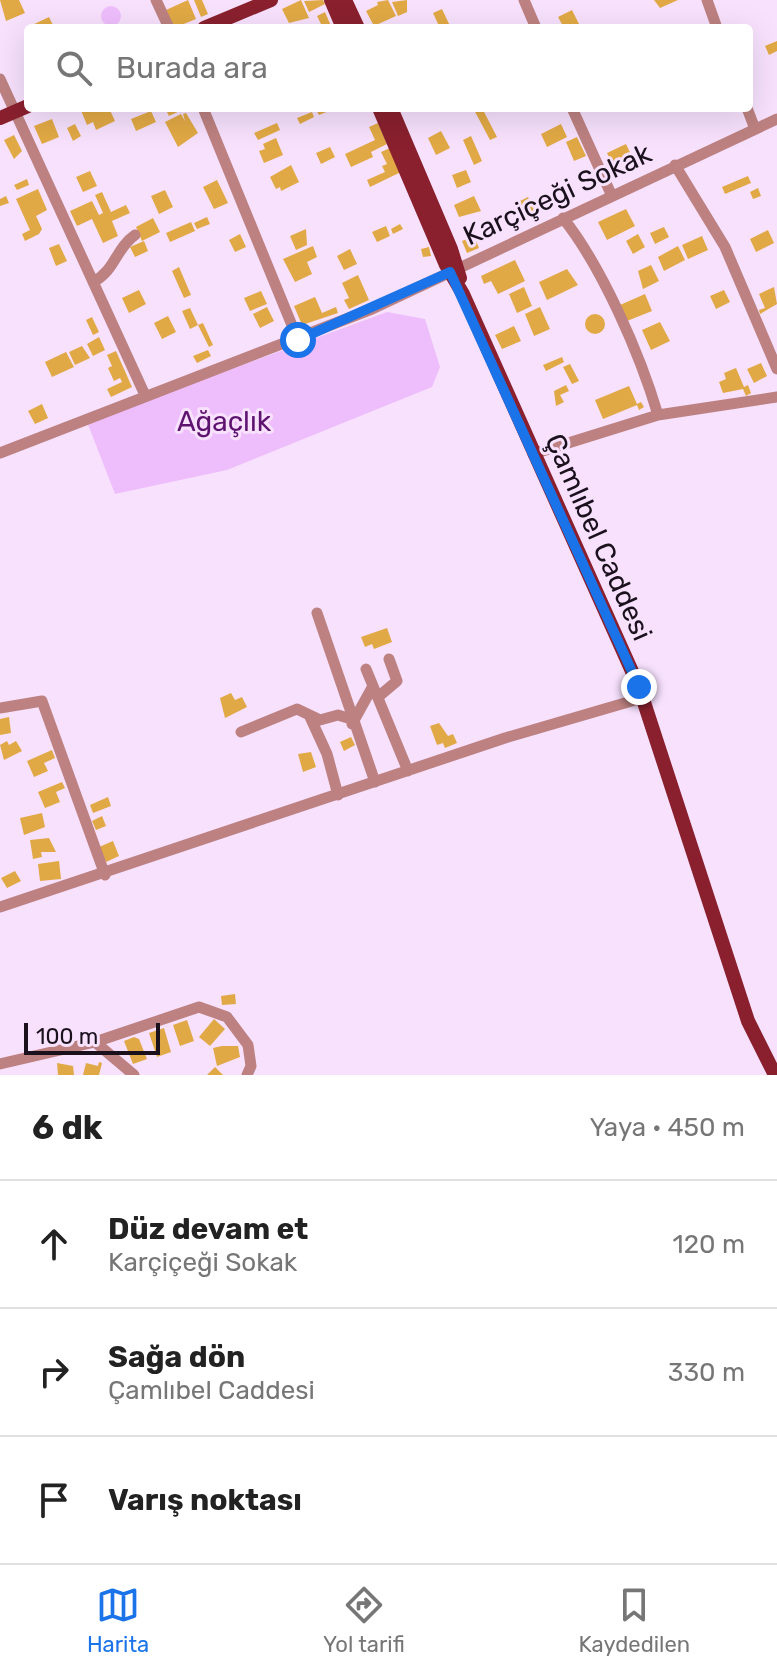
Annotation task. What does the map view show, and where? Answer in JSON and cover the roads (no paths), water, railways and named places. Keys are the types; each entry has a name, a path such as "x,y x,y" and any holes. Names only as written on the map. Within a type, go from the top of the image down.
{"main road":[{"path":"214,24 271,0"},
{"path":"331,0 341,24"},
{"path":"345,0 356,24"},
{"path":"0,118 21,109"},
{"path":"381,112 454,270"},
{"path":"393,112 454,270"},
{"name":"Çamlıbel Caddesi","path":"454,270 642,698 748,1021 775,1075"}],"street":[{"path":"156,0 167,24"},
{"path":"524,0 534,24"},
{"path":"707,0 716,24"},
{"path":"0,79 21,109 93,282 145,395"},
{"path":"205,112 298,340"},
{"path":"574,112 611,194"},
{"path":"749,112 755,129"},
{"name":"Karçiçeği Sokak","path":"0,453 145,395 298,340 777,119"},
{"path":"675,165 725,247 777,369"},
{"path":"563,218 588,255 646,375 658,415"},
{"path":"93,282 107,275 123,245 135,235"},
{"path":"533,454 658,415 777,397"},
{"path":"317,613 375,782"},
{"path":"352,722 376,691 397,681 389,659"},
{"path":"366,669 408,771"},
{"path":"0,907 105,875 408,771 642,698"},
{"path":"0,708 42,701 105,875"},
{"path":"241,732 297,709 320,720 338,715 352,722"},
{"path":"310,717 327,754 338,795"},
{"path":"0,1064 95,1042 199,1007 227,1017 248,1045 251,1066 247,1075"},
{"path":"95,1042 134,1075"}],"park label":[{"name":"Ağaçlık","path":"224,421"}]}
